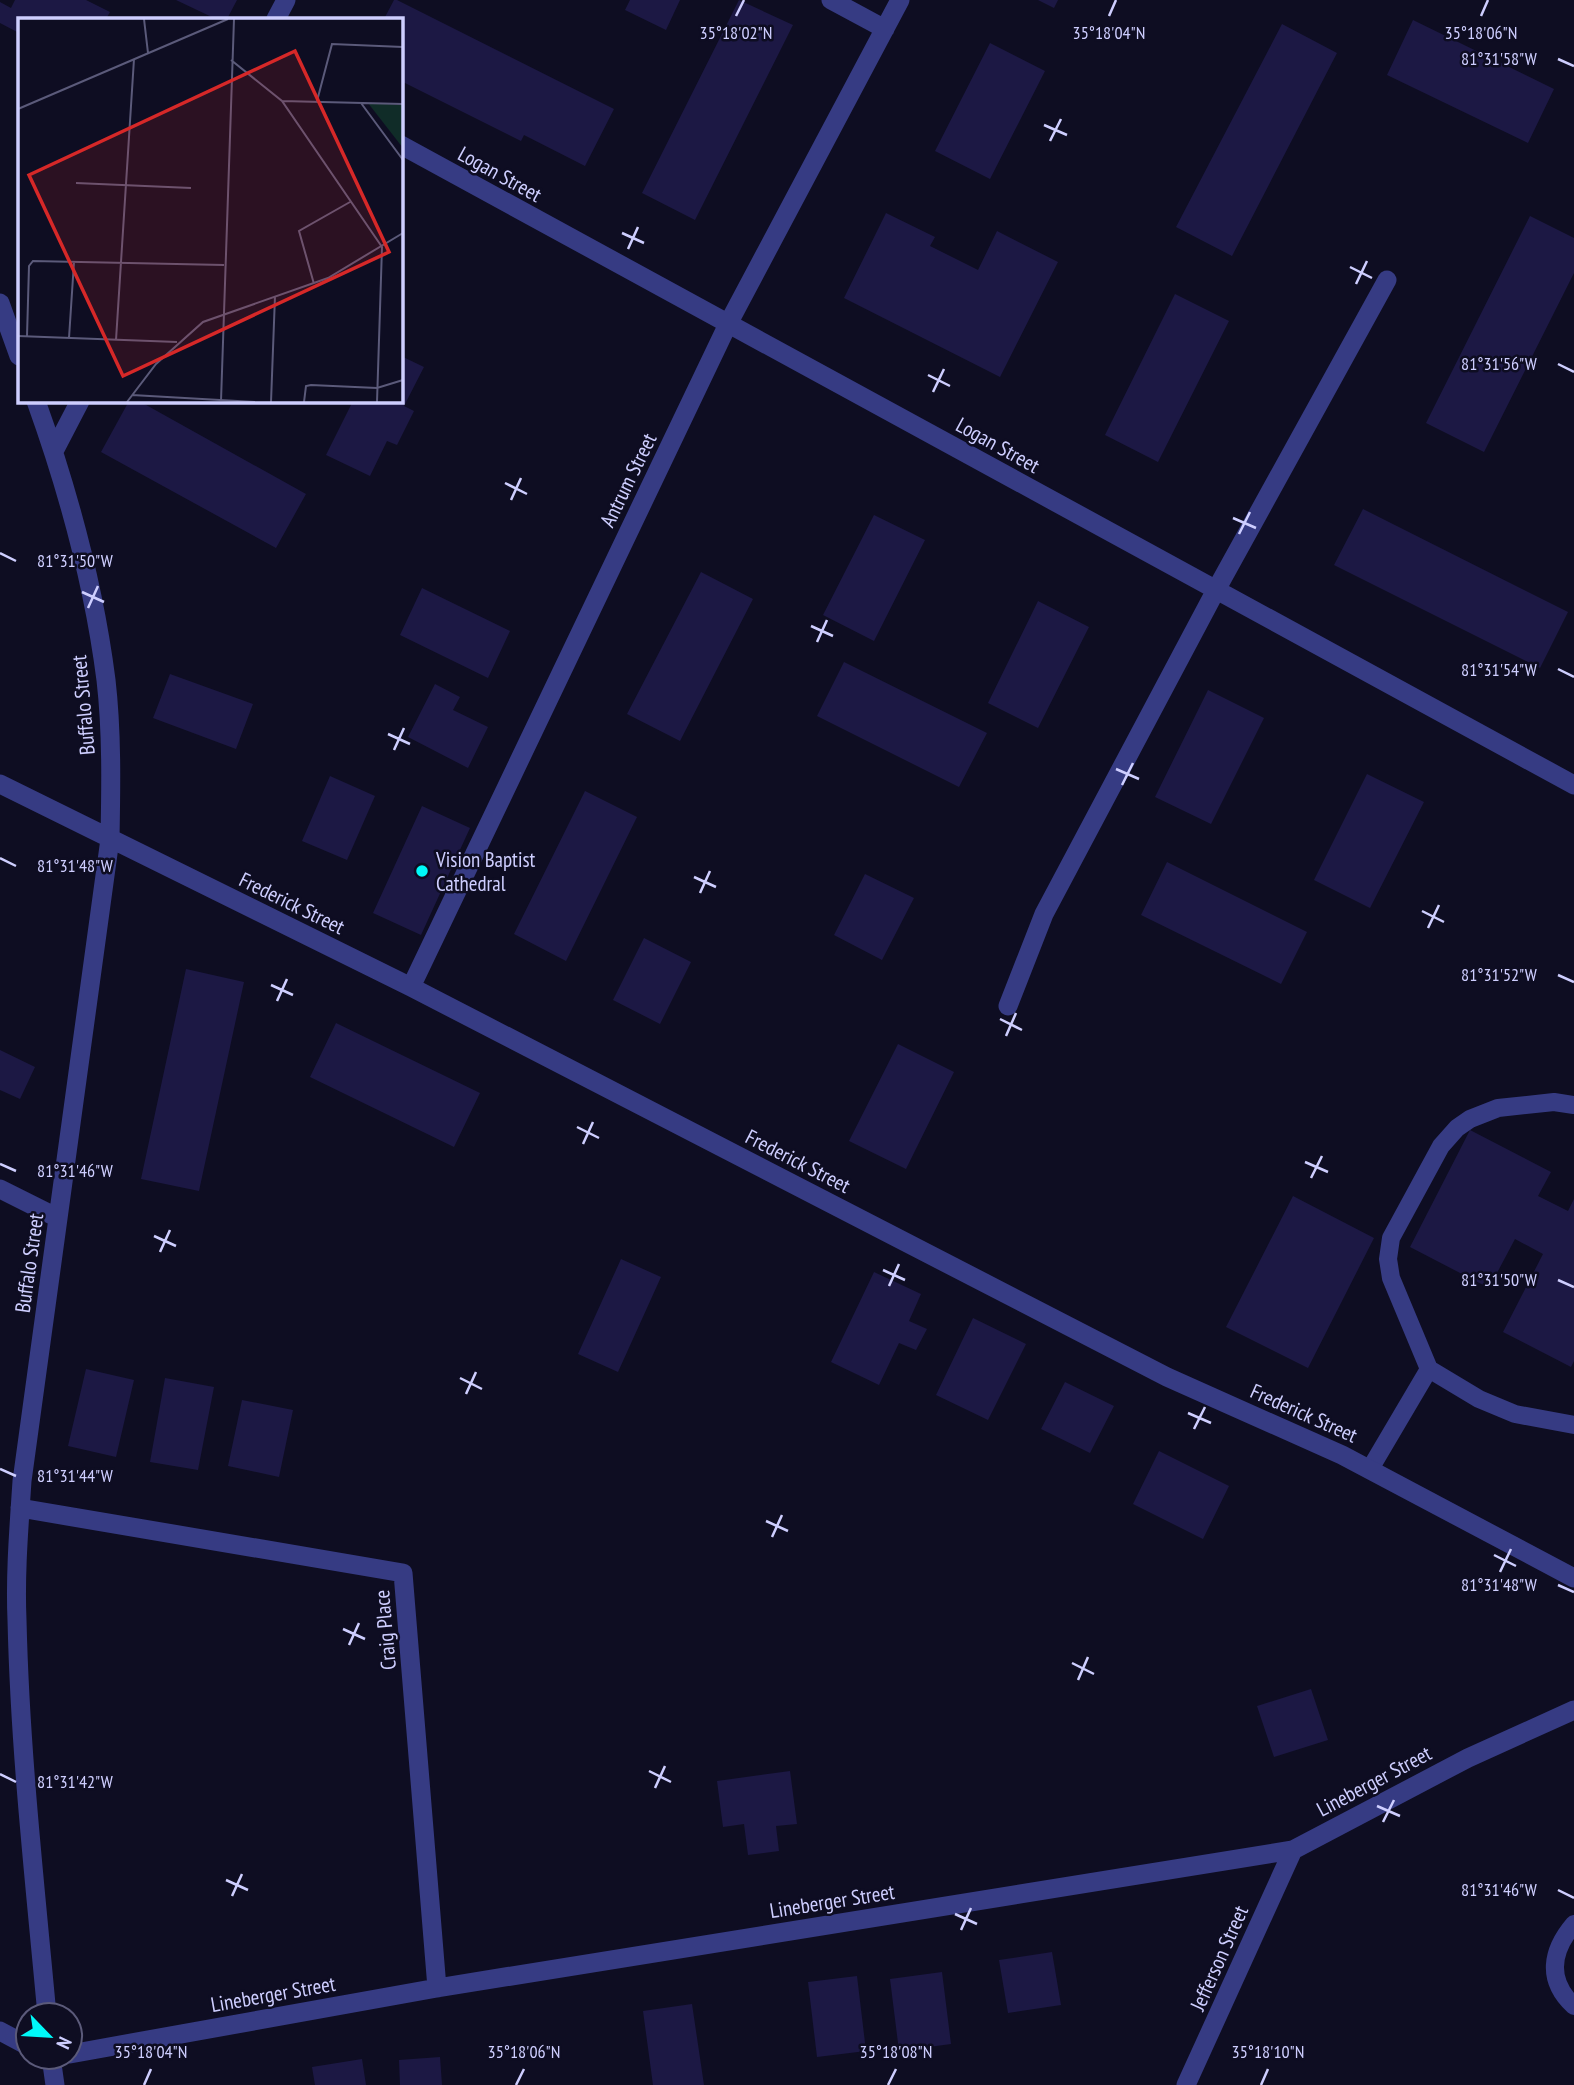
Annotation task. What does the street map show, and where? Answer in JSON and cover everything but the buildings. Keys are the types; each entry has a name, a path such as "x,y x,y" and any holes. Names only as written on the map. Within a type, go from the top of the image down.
{"street":[{"path":"277,18 286,0"},
{"path":"831,0 885,29"},
{"name":"Antrum Street","path":"411,987 728,324 900,0"},
{"name":"Logan Street","path":"402,146 1574,785"},
{"path":"1008,1006 1044,914 1216,590 1387,281"},
{"path":"0,303 18,353"},
{"name":"Buffalo Street","path":"36,402 54,452 94,602 106,681 111,761 110,839 20,1508 16,1618 22,1725 46,2001"},
{"path":"54,452 79,402"},
{"name":"Frederick Street","path":"0,784 411,987 1167,1377 1370,1469 1574,1578"},
{"path":"0,1189 58,1218"},
{"name":"Craig Place","path":"20,1508 403,1573 437,1987"},
{"name":"Lineberger Street","path":"84,2051 437,1987 1293,1850 1468,1758 1574,1710"},
{"name":"Jefferson Street","path":"1193,2082 1293,1850"}],"lane":[{"path":"1574,1105 1554,1102 1498,1108 1470,1119 1457,1128 1441,1146 1391,1238 1388,1259 1391,1278 1429,1369 1479,1399 1515,1414 1574,1425"},
{"path":"1370,1469 1429,1369"},
{"path":"1574,1924 1563,1937 1554,1975 1565,1998 1574,2006"}],"place":[{"name":"Vision Baptist Cathedral","path":"422,871"}]}
